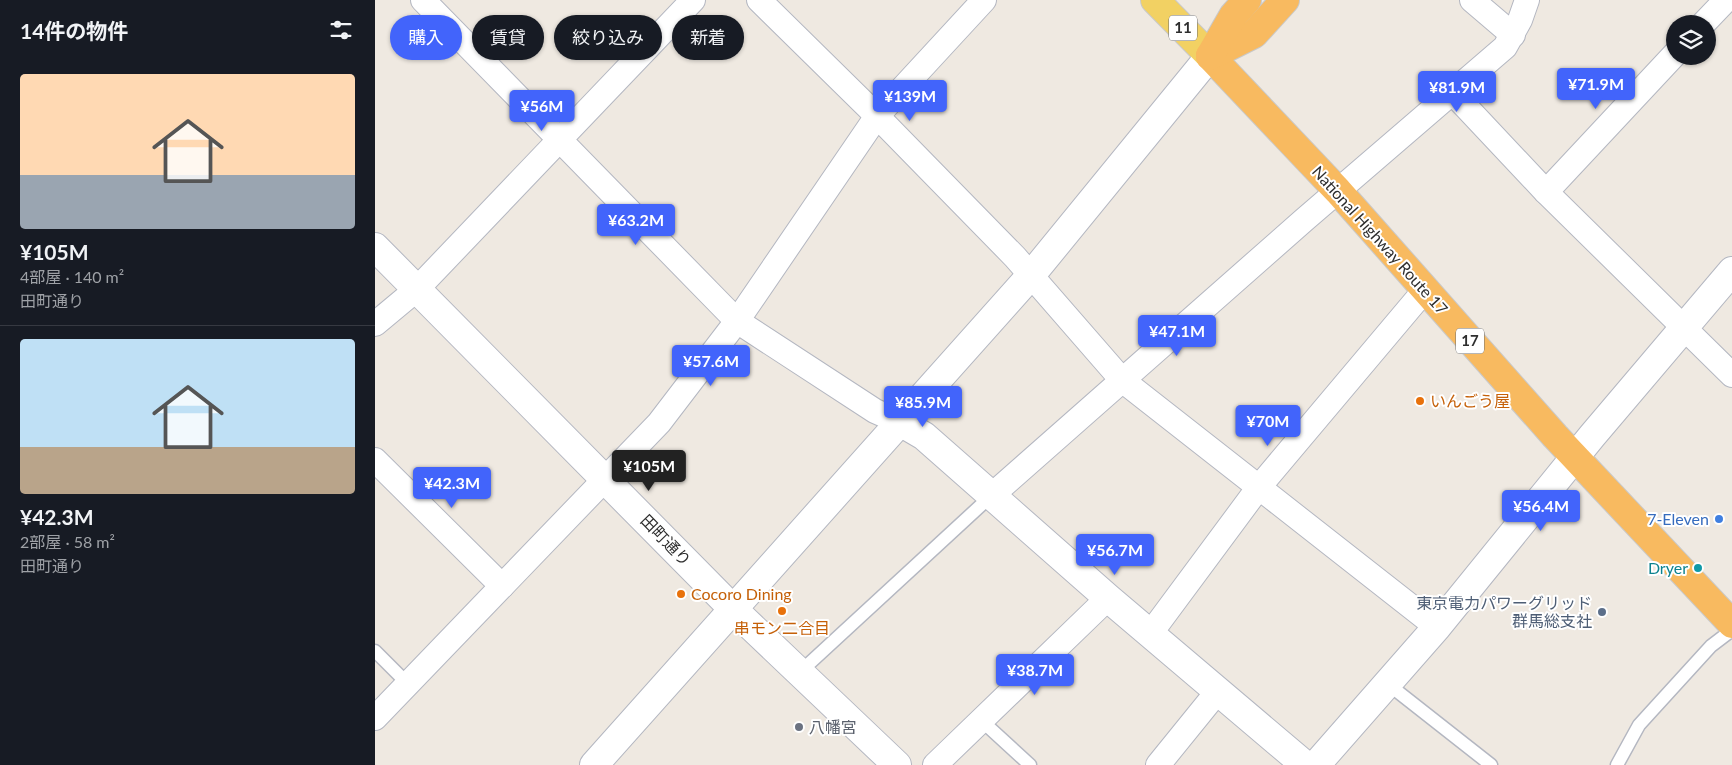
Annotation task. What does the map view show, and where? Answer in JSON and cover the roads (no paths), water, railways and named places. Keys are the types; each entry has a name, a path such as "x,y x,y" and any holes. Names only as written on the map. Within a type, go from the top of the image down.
{"highway":[{"path":"1210,56 1233,16 1247,0"},
{"path":"1210,56 1254,34 1285,0"},
{"name":"National Highway Route 17","path":"1210,56 1338,190 1425,291 1575,457 1732,624"}],"main road":[{"name":"11","path":"1155,0 1210,56"}],"street":[{"path":"423,0 737,321 875,411 900,422 924,436 1108,598 1305,765"},
{"path":"375,324 417,289 693,0"},
{"path":"759,0 877,116 1032,274 1122,380 1437,627"},
{"path":"375,718 659,423 737,321 877,116 984,0"},
{"path":"1472,0 1513,35"},
{"path":"991,496 1338,190 1505,47 1513,35 1527,0"},
{"path":"1712,15 1726,0"},
{"path":"594,765 1032,274 1210,56"},
{"path":"1546,192 1666,64"},
{"path":"1452,92 1546,192 1682,328 1732,375"},
{"name":"田町通り","path":"375,247 606,478 733,609 897,765"},
{"path":"1317,765 1437,627 1575,457 1732,270"},
{"path":"1150,634 1259,487 1425,291"},
{"path":"375,460 502,586"},
{"path":"935,765 982,722 1108,598"},
{"path":"1158,765 1218,691"}],"lane":[{"path":"800,672 991,496"},
{"path":"1617,765 1639,725 1711,646 1732,630"},
{"path":"375,651 408,684"},
{"path":"1388,684 1491,765"},
{"path":"982,722 1030,765"}],"place":[{"name":"いんごう屋","path":"1420,401"},
{"name":"7-Eleven","path":"1719,519"},
{"name":"Dryer","path":"1698,568"},
{"name":"Cocoro Dining","path":"681,594"},
{"name":"串モン二合目","path":"782,611"},
{"name":"東京電力パワーグリッド 群馬総支社","path":"1602,612"},
{"name":"八幡宮","path":"799,727"}]}
